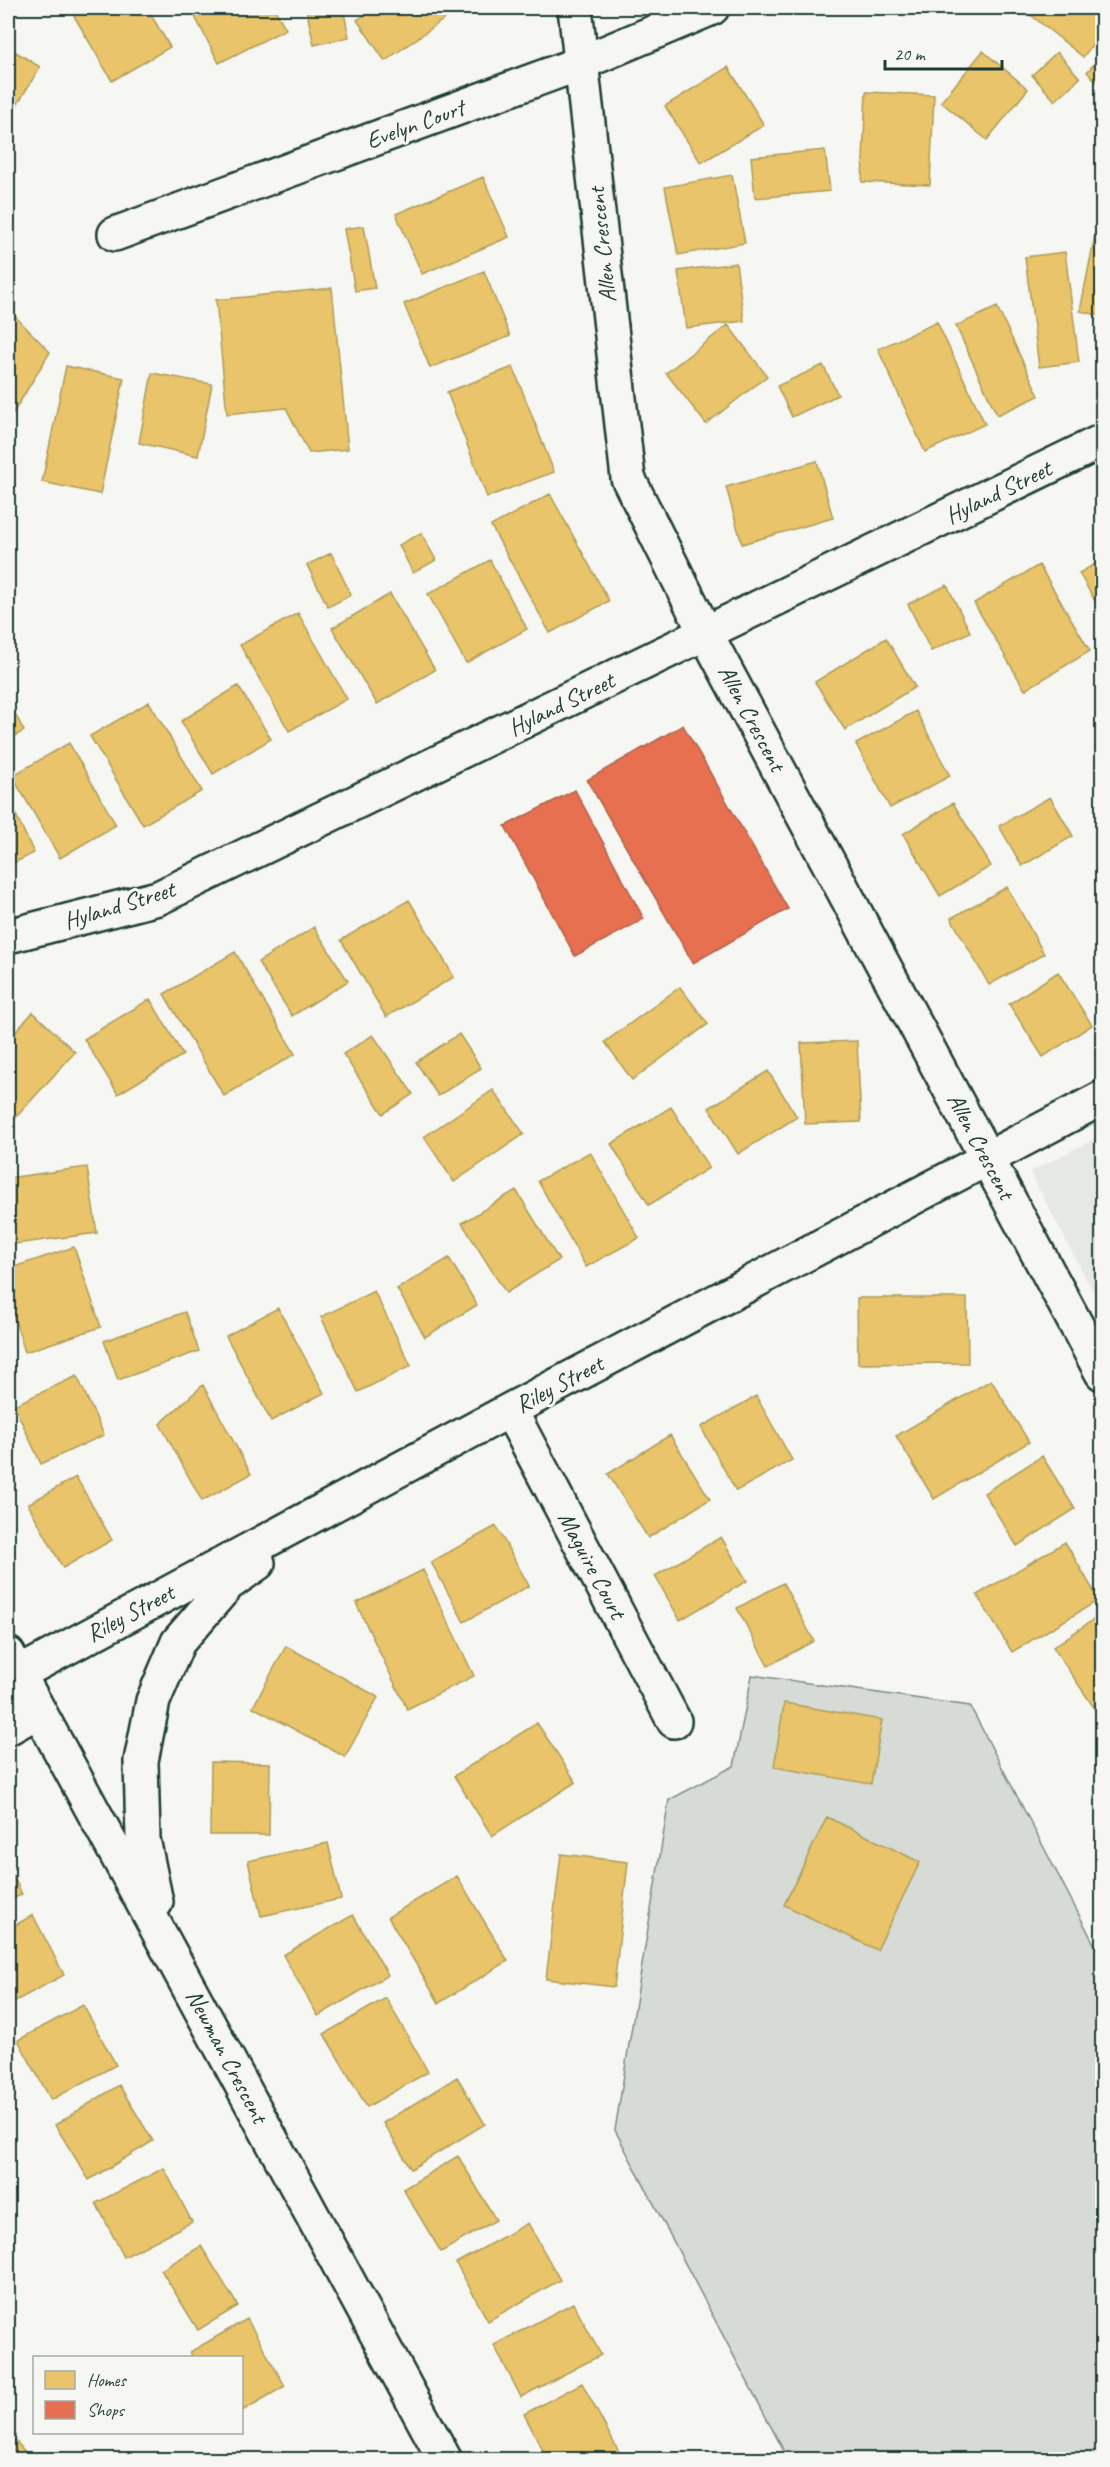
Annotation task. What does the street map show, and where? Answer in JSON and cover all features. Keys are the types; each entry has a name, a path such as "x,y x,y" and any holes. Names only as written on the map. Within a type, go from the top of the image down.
{"street":[{"name":"Allen Crescent","path":"575,8 628,478 706,634 1102,1373"},
{"name":"Evelyn Court","path":"115,234 581,63 712,8"},
{"name":"Hyland Street","path":"8,936 158,898 1102,441"},
{"name":"Riley Street","path":"13,1664 375,1482 1102,1098"},
{"name":"Maguire Court","path":"510,1410 674,1721"},
{"path":"162,1935 143,1839 141,1761 153,1701 178,1642 228,1584 375,1482"},
{"name":"Newman Crescent","path":"13,1664 445,2460"},
{"path":"8,1728 38,1712"}],"shaded area":[{"path":"1102,1135 1102,1309 1030,1172"},
{"path":"752,1675 970,1706 1102,1959 1102,2459 788,2459 615,2130 669,1800 734,1766"}],"building: Homes":[{"path":"83,8 147,8 170,47 112,81 73,14"},
{"path":"274,8 286,29 219,63 191,9"},
{"path":"306,8 343,8 349,37 314,45"},
{"path":"375,8 460,8 385,61 357,20"},
{"path":"1022,8 1102,8 1102,33 1083,57"},
{"path":"8,47 40,67 8,120"},
{"path":"983,51 1028,89 987,140 941,102"},
{"path":"1057,52 1080,78 1055,101 1032,75"},
{"path":"1102,55 1102,87 1087,72"},
{"path":"728,67 764,125 701,163 665,106"},
{"path":"866,92 934,95 930,185 862,182"},
{"path":"825,150 830,191 755,198 751,157"},
{"path":"732,175 745,243 678,255 665,187"},
{"path":"483,177 509,237 422,274 396,214"},
{"path":"364,226 375,288 355,291 344,229"},
{"path":"1095,235 1102,237 1102,316 1080,311"},
{"path":"1065,252 1079,362 1039,367 1025,257"},
{"path":"736,263 744,321 686,328 678,271"},
{"path":"484,271 510,336 430,368 404,304"},
{"path":"332,288 348,449 309,453 286,408 227,414 216,300"},
{"path":"997,307 1039,396 997,415 956,326"},
{"path":"8,309 50,352 12,415 8,411"},
{"path":"937,322 985,424 925,452 878,349"},
{"path":"728,325 767,376 706,424 666,373"},
{"path":"823,365 838,395 792,417 777,386"},
{"path":"66,366 124,378 100,494 42,482"},
{"path":"513,367 554,472 487,497 447,392"},
{"path":"152,373 212,384 198,456 139,443"},
{"path":"817,461 833,518 742,544 726,487"},
{"path":"550,494 609,601 550,633 491,526"},
{"path":"421,533 436,560 413,573 399,545"},
{"path":"331,553 351,595 328,607 307,565"},
{"path":"490,560 527,629 466,663 428,594"},
{"path":"1102,560 1102,613 1079,573"},
{"path":"1039,565 1090,651 1025,690 974,603"},
{"path":"947,585 970,632 931,651 908,604"},
{"path":"390,594 435,670 377,704 332,628"},
{"path":"298,613 347,699 289,731 240,645"},
{"path":"886,638 915,687 845,730 815,682"},
{"path":"238,686 271,739 213,774 181,721"},
{"path":"8,700 24,731 8,740"},
{"path":"149,702 202,791 143,825 90,736"},
{"path":"916,711 950,776 890,808 856,744"},
{"path":"69,743 116,825 60,858 12,776"},
{"path":"1050,797 1073,836 1022,866 999,826"},
{"path":"8,798 34,853 8,866"},
{"path":"953,803 991,866 940,896 903,834"},
{"path":"1007,887 1044,954 989,985 951,918"},
{"path":"409,900 454,977 386,1017 341,940"},
{"path":"314,927 348,981 292,1016 258,962"},
{"path":"235,952 295,1054 224,1096 164,994"},
{"path":"1058,972 1092,1025 1043,1057 1009,1004"},
{"path":"680,987 708,1024 632,1080 605,1042"},
{"path":"150,999 183,1055 118,1094 84,1039"},
{"path":"33,1012 75,1052 8,1126 8,1040"},
{"path":"459,1034 481,1068 438,1096 416,1062"},
{"path":"373,1035 413,1094 383,1114 343,1054"},
{"path":"857,1041 861,1122 805,1124 801,1043"},
{"path":"768,1071 797,1117 738,1154 709,1108"},
{"path":"493,1090 524,1134 454,1182 424,1137"},
{"path":"671,1107 709,1168 649,1205 611,1144"},
{"path":"590,1152 639,1238 586,1267 538,1181"},
{"path":"87,1167 97,1233 8,1245 8,1178"},
{"path":"516,1190 559,1260 506,1293 462,1223"},
{"path":"74,1247 101,1327 25,1352 8,1299 8,1269"},
{"path":"449,1258 477,1305 425,1337 397,1289"},
{"path":"374,1291 411,1366 358,1392 321,1317"},
{"path":"857,1298 967,1298 968,1363 858,1364"},
{"path":"278,1308 324,1393 271,1421 226,1336"},
{"path":"185,1312 199,1351 118,1380 104,1341"},
{"path":"77,1376 104,1435 41,1464 14,1405"},
{"path":"991,1380 1029,1442 934,1499 896,1436"},
{"path":"203,1385 251,1474 202,1501 160,1424"},
{"path":"756,1396 792,1460 736,1491 701,1427"},
{"path":"670,1435 710,1499 648,1538 608,1474"},
{"path":"1042,1456 1075,1509 1017,1546 984,1493"},
{"path":"76,1477 112,1540 63,1568 28,1504"},
{"path":"496,1526 529,1586 464,1622 431,1562"},
{"path":"721,1537 747,1581 680,1620 655,1576"},
{"path":"1065,1542 1099,1600 1012,1652 977,1595"},
{"path":"423,1570 474,1676 407,1709 356,1603"},
{"path":"783,1583 814,1641 768,1666 737,1608"},
{"path":"1102,1614 1102,1705 1095,1709 1053,1647"},
{"path":"286,1646 378,1697 345,1757 253,1707"},
{"path":"784,1703 882,1720 871,1784 774,1767"},
{"path":"537,1723 576,1782 492,1836 454,1776"},
{"path":"211,1762 270,1763 269,1835 210,1835"},
{"path":"827,1817 920,1862 877,1950 784,1905"},
{"path":"328,1843 341,1899 261,1916 248,1861"},
{"path":"561,1854 628,1862 614,1987 546,1979"},
{"path":"8,1866 22,1894 8,1902"},
{"path":"457,1876 508,1961 439,2003 388,1917"},
{"path":"33,1915 64,1975 8,2005 8,1929"},
{"path":"353,1915 388,1975 318,2016 283,1955"},
{"path":"386,1998 428,2072 367,2107 324,2034"},
{"path":"83,2005 116,2065 51,2100 18,2040"},
{"path":"457,2077 485,2124 411,2169 383,2123"},
{"path":"119,2085 153,2141 89,2180 55,2125"},
{"path":"458,2156 496,2220 441,2252 403,2189"},
{"path":"164,2168 192,2222 124,2257 96,2203"},
{"path":"528,2223 560,2280 488,2321 456,2263"},
{"path":"201,2246 238,2306 198,2330 161,2270"},
{"path":"573,2303 601,2355 521,2397 494,2345"},
{"path":"247,2319 285,2386 243,2410 243,2356 192,2356 190,2352"},
{"path":"582,2383 620,2454 610,2460 548,2460 524,2414"},
{"path":"8,2432 32,2460 8,2460"}],"building: Shops":[{"path":"683,725 788,909 693,963 587,780"},
{"path":"575,790 644,919 575,956 505,826"}]}
